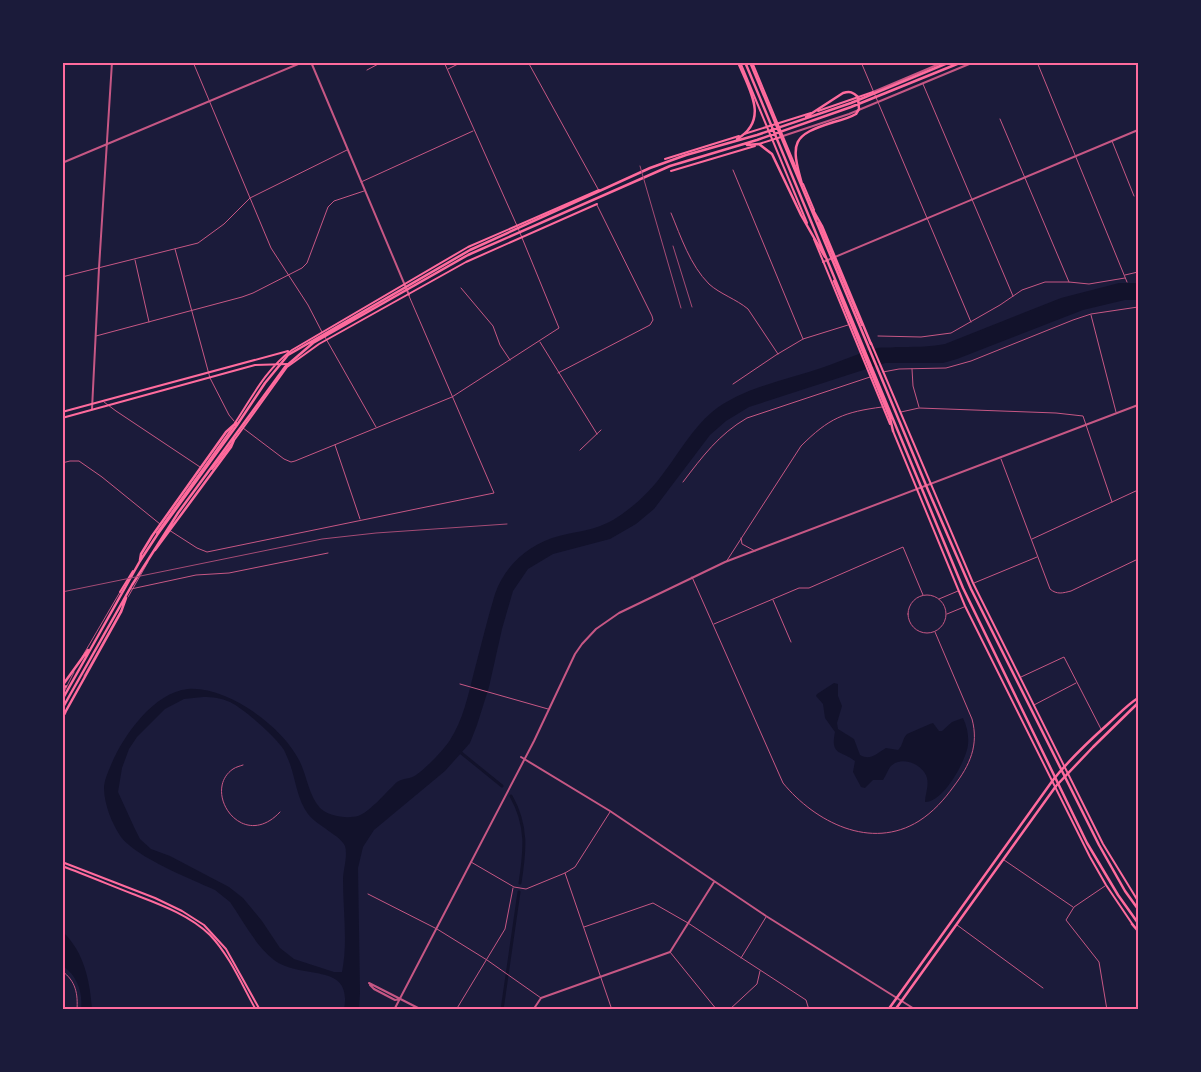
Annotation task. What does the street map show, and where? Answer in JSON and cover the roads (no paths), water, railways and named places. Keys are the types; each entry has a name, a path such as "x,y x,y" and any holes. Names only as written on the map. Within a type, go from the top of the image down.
{"main road":[{"path":"739,62 768,127 894,431"},
{"path":"734,142 747,132 755,118 752,97 739,62"},
{"path":"745,62 963,588 1087,843 1118,895 1138,923"},
{"path":"751,62 872,345"},
{"path":"751,62 928,490 971,589 1098,846 1138,909"},
{"path":"518,226 661,164 851,103 950,62"},
{"path":"62,700 140,562 179,503 288,355 468,255 670,166 736,147 851,107 962,62"},
{"path":"802,120 843,93 853,92 858,97 859,109 856,114 813,129 799,138 795,155 805,195"},
{"path":"665,159 873,92"},
{"path":"671,171 783,136"},
{"path":"736,147 758,144 772,154 801,215 829,265 838,292 965,606 1056,786 1083,844 1106,885 1138,932"},
{"path":"62,709 142,568 178,512 274,381 294,358 325,335 406,285 518,226 599,190"},
{"path":"807,200 822,226 973,583 1103,844 1138,901"},
{"path":"62,412 292,350 409,295 466,262 597,204"},
{"path":"167,529 287,367 325,335"},
{"path":"120,592 162,526 236,423 260,383 275,365 292,350"},
{"path":"62,418 255,365 275,365 293,362"},
{"path":"140,562 141,554 152,536 226,432 236,423"},
{"path":"142,568 214,472 234,440"},
{"path":"62,719 121,612 132,586"},
{"path":"62,691 100,632"},
{"path":"888,1010 896,996 1064,766 1129,704 1138,698"},
{"path":"895,1010 1056,786 1138,703"},
{"path":"62,862 173,906 204,925 226,949 260,1010"},
{"path":"62,866 155,903 200,926 210,935 228,960 256,1010"}],"street":[{"path":"92,410 112,62"},
{"path":"193,62 271,248 308,305 376,427"},
{"path":"62,163 303,62"},
{"path":"62,463 79,461 102,477 162,526 197,548 207,552 494,493 311,62"},
{"path":"367,70 382,62"},
{"path":"175,249 210,378 229,416 284,459 291,462 452,397 559,328 518,226 444,62"},
{"path":"447,69 462,62"},
{"path":"528,62 599,190"},
{"path":"861,62 971,322"},
{"path":"873,92 944,62"},
{"path":"783,136 878,103 974,62"},
{"path":"1037,62 1127,282"},
{"path":"923,84 1014,296"},
{"path":"1000,119 1069,282"},
{"path":"361,182 474,130"},
{"path":"823,262 1138,130"},
{"path":"1112,141 1134,196"},
{"path":"62,277 198,243 224,224 250,198 348,149"},
{"path":"733,170 803,340"},
{"path":"96,336 253,293 302,268 307,263 330,204 365,191"},
{"path":"558,373 650,325 653,320 597,204"},
{"path":"671,213 688,254 699,273 716,290 741,303 748,309 778,354"},
{"path":"134,259 150,322"},
{"path":"1124,275 1138,272"},
{"path":"878,336 921,336 951,333 1022,290 1045,282 1089,284 1125,278"},
{"path":"461,288 493,326 500,345 510,360"},
{"path":"882,371 899,368 946,368 961,364 1049,328 1091,314 1138,307"},
{"path":"1091,314 1116,413"},
{"path":"732,384 803,340 849,324"},
{"path":"540,341 597,434"},
{"path":"912,369 913,386 919,408"},
{"path":"683,482 716,440 732,426 747,418 870,375"},
{"path":"103,401 203,469"},
{"path":"394,1010 438,929 575,654 596,629 619,613 725,562 1138,405"},
{"path":"725,562 801,446 817,430 840,416 855,411 883,407"},
{"path":"901,412 919,408 1056,413 1083,416 1112,502"},
{"path":"580,450 601,430"},
{"path":"335,444 361,520"},
{"path":"1000,457 1050,589 1055,593 1071,592 1138,559"},
{"path":"1031,539 1138,490"},
{"path":"132,586 167,529"},
{"path":"742,535 742,544 755,551"},
{"path":"713,624 799,588 809,588 903,547 923,595"},
{"path":"62,696 64,686 120,592 132,586 196,575 229,573 328,553"},
{"path":"973,583 1038,557"},
{"path":"692,577 783,783 803,804 836,825 849,830 876,833 902,829 918,822 935,809 962,776 969,763 974,749 975,732 972,719 935,632"},
{"path":"939,599 958,590"},
{"path":"923,595 930,595 939,599 945,606 946,615 943,625 935,632 926,634 919,632 910,623 908,611 913,601 923,595"},
{"path":"773,599 791,642"},
{"path":"946,615 965,606"},
{"path":"1020,677 1064,657 1102,729"},
{"path":"1034,705 1077,683"},
{"path":"460,684 549,709"},
{"path":"522,758 610,811 766,916 916,1010"},
{"path":"243,765 232,770 225,779 222,790 222,801 234,820 244,825 255,826 268,823 280,812"},
{"path":"471,862 514,887 526,889 565,873 574,867 610,811"},
{"path":"1003,860 1074,907"},
{"path":"565,873 612,1010"},
{"path":"532,1010 541,998 670,952 715,881"},
{"path":"1106,885 1074,907 1066,920 1099,962 1107,1010"},
{"path":"456,1010 505,929 514,887"},
{"path":"368,894 438,929 487,960 541,998"},
{"path":"584,927 653,903 688,923 806,1000 809,1010"},
{"path":"741,958 766,916"},
{"path":"956,924 1043,988"},
{"path":"670,952 717,1010"},
{"path":"62,971 68,975 76,990 78,999 77,1010"},
{"path":"729,1010 757,984 760,971"},
{"path":"401,999 395,1000 374,989 369,984 401,999 422,1010"}],"waterway":[{"path":"460,752 502,786"},
{"path":"511,796 523,828 524,849 520,883"},
{"path":"502,1010 519,892"}],"railway":[{"path":"640,166 681,308"},
{"path":"673,246 692,307"},
{"path":"62,592 322,539 376,533 507,524"}]}
